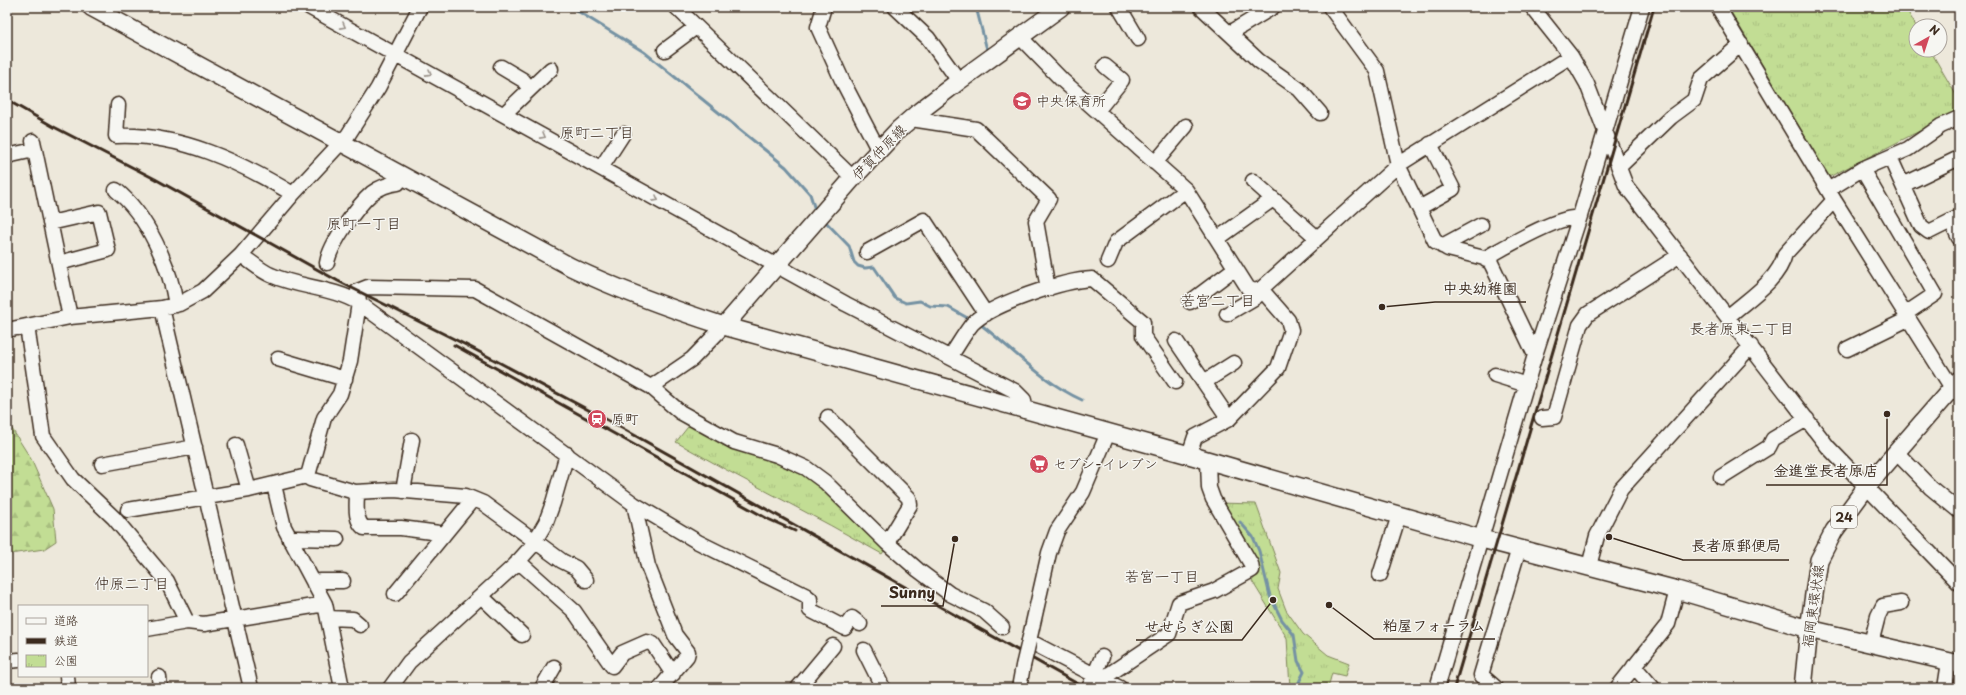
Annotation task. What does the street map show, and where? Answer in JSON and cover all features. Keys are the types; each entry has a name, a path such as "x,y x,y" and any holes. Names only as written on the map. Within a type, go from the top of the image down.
{"main road":[{"path":"91,7 571,267 615,288 669,308 724,326 1189,455 1482,539 1677,590 1808,629 1954,663"},
{"name":"伊賀仲原線","path":"724,326 853,178 911,119 959,81 1061,7"},
{"name":"福岡東環状線","path":"1803,688 1808,629 1819,560 1834,531 1867,486 1896,452 1957,387"}],"street":[{"path":"309,7 504,114 775,266 1015,391 1024,400 1026,411"},
{"path":"7,330 70,316 162,308 190,299 203,291 241,255 293,194 341,143 365,110 420,7"},
{"path":"676,7 853,178"},
{"path":"824,7 818,27 842,80 879,151"},
{"path":"895,7 928,38 959,81"},
{"path":"1119,7 1138,39"},
{"path":"1202,7 1259,61 1299,88 1320,113"},
{"path":"1230,33 1274,7"},
{"path":"1330,7 1377,71 1398,165 1435,241 1448,249 1486,260 1491,263 1536,355"},
{"path":"1532,7 1571,56 1587,84 1626,186 1828,447 1959,583"},
{"path":"1437,688 1642,7"},
{"path":"1718,7 1906,316 1957,387"},
{"path":"665,50 696,27"},
{"path":"1020,37 1062,80 1186,190 1234,269 1248,288 1254,291 1261,289"},
{"path":"1619,167 1671,116 1694,100 1701,79 1741,44"},
{"path":"1227,314 1256,297 1261,289 1398,165 1571,56"},
{"path":"1098,111 1122,80 1105,66"},
{"path":"501,67 523,80 530,89"},
{"path":"504,114 551,69"},
{"path":"118,105 116,136 159,139 204,151 250,170 293,194"},
{"path":"1728,316 1767,282 1782,265 1785,254 1831,195 1862,169 1908,149 1942,126 1959,118"},
{"path":"911,119 976,129 1049,199 1036,221 1048,288"},
{"path":"1156,163 1186,126"},
{"path":"600,168 623,134"},
{"path":"1419,208 1453,189 1430,144"},
{"path":"7,156 33,145 70,316"},
{"path":"1890,157 1921,226 1929,232 1955,219 1959,238"},
{"path":"1903,186 1959,158"},
{"path":"1846,349 1906,316 1935,294 1862,169"},
{"path":"327,263 345,224 373,192 390,184 398,183 402,176"},
{"path":"1253,181 1317,238"},
{"path":"116,190 128,200 148,228 167,271 176,304"},
{"path":"1108,261 1116,242 1186,190"},
{"path":"1217,239 1273,199"},
{"path":"50,223 98,212 108,250 59,263"},
{"path":"1486,260 1489,256 1537,231 1573,216 1579,218"},
{"path":"867,252 924,220 986,314"},
{"path":"1442,246 1481,225"},
{"path":"241,255 270,275 317,289 338,292 359,303 634,504 698,542 805,595 810,599 810,610 846,628 852,618 860,624"},
{"path":"1542,418 1554,417 1580,325 1588,314 1680,255"},
{"path":"1190,302 1234,269"},
{"path":"950,357 973,324 986,314 1048,288 1079,280 1092,279 1143,322 1143,336 1175,382"},
{"path":"307,476 324,418 340,394 350,361 359,303 358,291 368,287 475,288 651,387 680,412 734,442 777,455 806,468 825,482 887,543 918,570 950,594 984,611 1002,627"},
{"path":"1189,455 1195,437 1229,419 1278,368 1291,330 1288,320 1261,289"},
{"path":"162,308 251,688"},
{"path":"27,326 42,436 73,479 114,518 167,581 187,622"},
{"path":"651,387 692,359 724,326"},
{"path":"1176,341 1229,419"},
{"path":"1589,566 1597,536 1621,489 1751,346"},
{"path":"278,359 345,379"},
{"path":"1204,382 1234,363"},
{"path":"1495,375 1527,385"},
{"path":"828,417 909,498 910,506 887,543"},
{"path":"1721,477 1769,447 1774,439 1807,419"},
{"path":"1019,688 1048,553 1057,531 1066,515 1083,492 1108,433"},
{"path":"403,491 412,440"},
{"path":"236,445 249,490"},
{"path":"102,464 195,447"},
{"path":"1896,452 1932,488 1959,511"},
{"path":"390,688 409,662 518,561 535,541 546,522 553,503 567,454"},
{"path":"1095,681 1169,634 1179,603 1214,591 1252,570 1251,564 1213,499 1209,488 1208,461"},
{"path":"128,510 249,490 307,476"},
{"path":"307,476 310,479 357,492 403,491 455,494 473,499 483,503 562,561 576,568 586,580"},
{"path":"274,485 284,527 325,604 342,688"},
{"path":"357,492 357,518 359,524 364,528 402,528 439,533 443,536"},
{"path":"395,594 473,499"},
{"path":"634,504 648,566 674,635 688,652 687,656 667,683"},
{"path":"1380,575 1399,515"},
{"path":"290,540 295,538 337,539"},
{"path":"1496,688 1481,675 1519,548"},
{"path":"518,561 574,611 612,666 622,653 647,642 653,644 667,683"},
{"path":"314,584 320,581 343,581"},
{"path":"1617,688 1668,624 1677,590"},
{"path":"481,596 522,635"},
{"path":"1871,644 1878,616 1883,606 1901,603"},
{"path":"148,629 187,622 204,624 325,604"},
{"path":"328,618 352,619 360,625"},
{"path":"1029,641 1095,681 1120,688"},
{"path":"798,688 833,646"},
{"path":"864,650 883,688"},
{"path":"1095,681 1102,657"},
{"path":"7,661 18,660"},
{"path":"1944,688 1954,663"},
{"path":"1634,666 1653,688"},
{"path":"542,688 554,667"},
{"path":"67,677 68,688"}],"green space":[{"path":"1728,7 1905,7 1911,18 1908,18 1908,58 1935,58 1959,100 1959,111 1829,177"},
{"path":"7,421 31,459 53,509 56,541 44,549 10,554 7,577"},
{"path":"691,423 808,474 886,548 882,554 676,442"},
{"path":"1218,503 1256,504 1281,573 1278,589 1286,610 1303,634 1328,655 1349,663 1345,676 1332,673 1328,688 1290,688 1287,638 1252,581 1259,572"}],"waterway":[{"path":"423,7 441,7"},
{"path":"571,7 644,52 786,167 810,194 816,213"},
{"path":"976,7 986,46 990,52"},
{"path":"823,219 849,246 854,262 858,266 865,268 874,267 895,298 906,303 920,301 930,306 948,307 971,320"},
{"path":"980,324 1041,375 1068,393 1082,400"},
{"path":"1240,522 1253,537 1259,551 1270,596 1282,620 1294,635 1298,661 1304,672 1299,682 1305,688"}],"railway":[{"path":"1454,688 1654,7"},
{"path":"7,100 54,127 155,179 338,281 472,348 611,422 1085,688"},
{"path":"454,345 768,519 795,531"}],"place":[{"name":"中央保育所","path":"1022,101"},
{"name":"中央幼稚園","path":"1382,307"},
{"name":"金進堂長者原店","path":"1887,414"},
{"name":"原町","path":"597,419"},
{"name":"セブン-イレブン","path":"1039,464"},
{"name":"長者原郵便局","path":"1609,537"},
{"name":"Sunny","path":"955,539"},
{"name":"せせらぎ公園","path":"1273,600"},
{"name":"粕屋フォーラム","path":"1329,605"}],"district":[{"name":"原町二丁目","path":"597,133"},
{"name":"原町一丁目","path":"364,224"},
{"name":"若宮二丁目","path":"1218,301"},
{"name":"長者原東二丁目","path":"1742,329"},
{"name":"若宮一丁目","path":"1162,577"},
{"name":"仲原二丁目","path":"132,584"}]}
